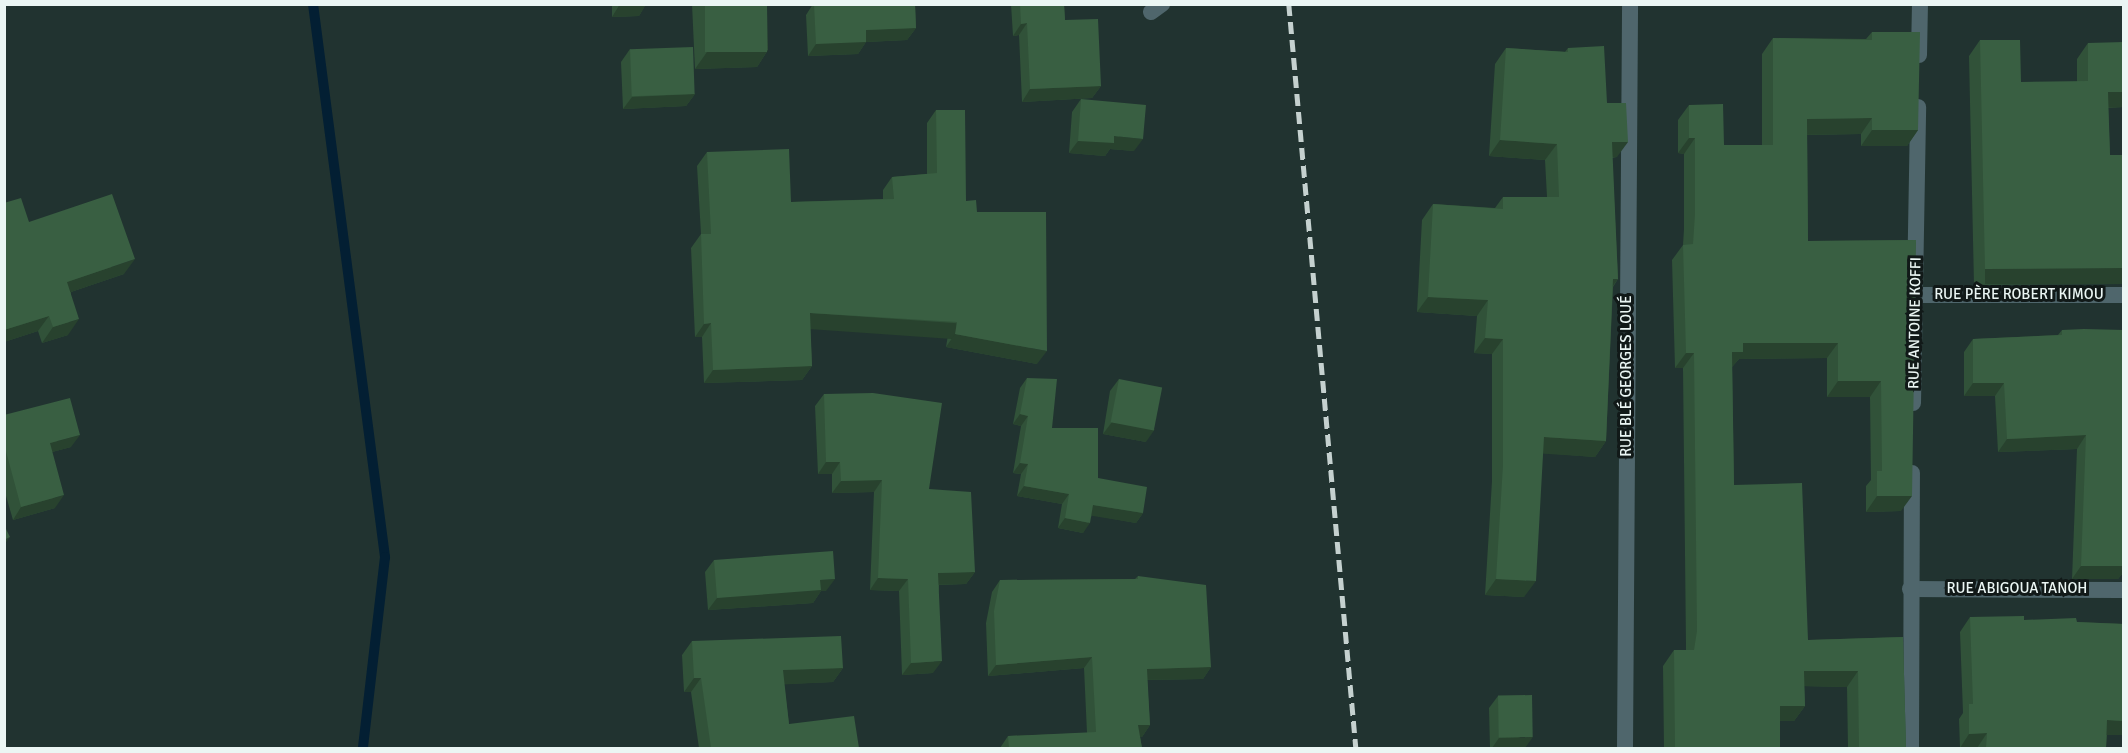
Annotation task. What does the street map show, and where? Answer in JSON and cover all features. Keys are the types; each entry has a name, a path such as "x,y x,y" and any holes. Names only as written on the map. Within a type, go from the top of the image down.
{"street":[{"name":"RUE BLÉ GEORGES LOUÉ","path":"1625,748 1630,4"},
{"name":"RUE ANTOINE KOFFI","path":"1913,424 1920,4"},
{"name":"RUE PÈRE ROBERT KIMOU","path":"1915,295 2124,295"},
{"path":"1911,748 1912,460"},
{"name":"RUE ABIGOUA TANOH","path":"1910,589 2124,590"}],"building":[{"path":"705,4 767,4 767,52 705,52"},
{"path":"814,4 915,4 916,28 866,30 866,42 816,44"},
{"path":"1020,4 1064,4 1065,20 1098,19 1101,86 1030,89 1027,23 1021,24"},
{"path":"1872,32 1920,32 1918,130 1872,130 1872,118 1807,119 1808,241 1916,240 1912,496 1877,496 1877,471 1882,471 1881,381 1838,381 1838,343 1743,343 1743,352 1732,352 1734,485 1802,483 1808,640 1903,637 1906,748 1859,748 1858,671 1804,671 1805,706 1780,706 1780,748 1675,748 1674,650 1694,650 1697,631 1694,353 1686,353 1683,245 1693,244 1695,214 1695,138 1689,138 1689,105 1723,104 1724,145 1773,145 1773,38 1872,40"},
{"path":"1980,40 2020,40 2021,82 2088,81 2088,43 2124,42 2124,92 2108,92 2110,155 2124,155 2124,268 1985,269"},
{"path":"1604,46 1607,103 1626,103 1628,142 1612,142 1618,279 1613,279 1606,441 1544,437 1536,581 1496,579 1503,465 1503,339 1485,338 1488,300 1428,297 1433,204 1503,209 1503,197 1559,197 1557,144 1500,140 1506,48 1568,52 1568,48"},
{"path":"693,47 695,94 632,96 630,49"},
{"path":"1081,99 1146,105 1143,139 1114,136 1114,143 1078,141"},
{"path":"936,110 965,110 966,201 976,200 977,212 1046,212 1047,351 955,334 957,322 810,313 812,366 713,370 711,323 704,324 701,234 711,234 707,152 789,149 791,202 894,199 892,177 937,173"},
{"path":"112,194 135,259 67,282 79,319 53,327 49,316 4,330 4,203 21,198 29,222"},
{"path":"2062,330 2124,330 2124,566 2081,566 2086,435 2007,439 2004,383 1973,383 1973,339 2062,335"},
{"path":"1027,378 1057,379 1052,428 1098,428 1098,478 1147,487 1143,513 1093,505 1090,523 1065,518 1069,494 1024,486 1028,464 1020,463 1028,416 1020,414"},
{"path":"1119,379 1162,387 1154,431 1111,422"},
{"path":"873,393 942,403 929,489 971,492 975,572 938,573 942,661 911,663 908,579 878,578 882,480 841,481 840,462 826,462 824,394"},
{"path":"70,398 80,435 50,443 64,495 21,507 4,444 4,415"},
{"path":"4,525 10,537 4,540"},
{"path":"833,551 835,579 820,580 821,590 717,598 714,560"},
{"path":"1138,576 1206,585 1211,667 1147,669 1150,725 1138,725 1142,748 1009,748 1008,736 1096,732 1092,657 996,665 994,611 1000,580 1138,579"},
{"path":"2024,616 2024,620 2076,618 2077,622 2124,624 2124,721 2107,720 2106,748 1986,748 1987,733 1969,734 1969,704 1973,704 1970,617"},
{"path":"841,636 843,668 783,670 789,724 854,716 859,748 711,748 701,678 694,678 692,641"},
{"path":"1532,695 1533,737 1499,738 1498,696"}],"waterway":[{"path":"313,4 385,557 363,748"}],"railway":[{"path":"1289,4 1356,748"}]}
